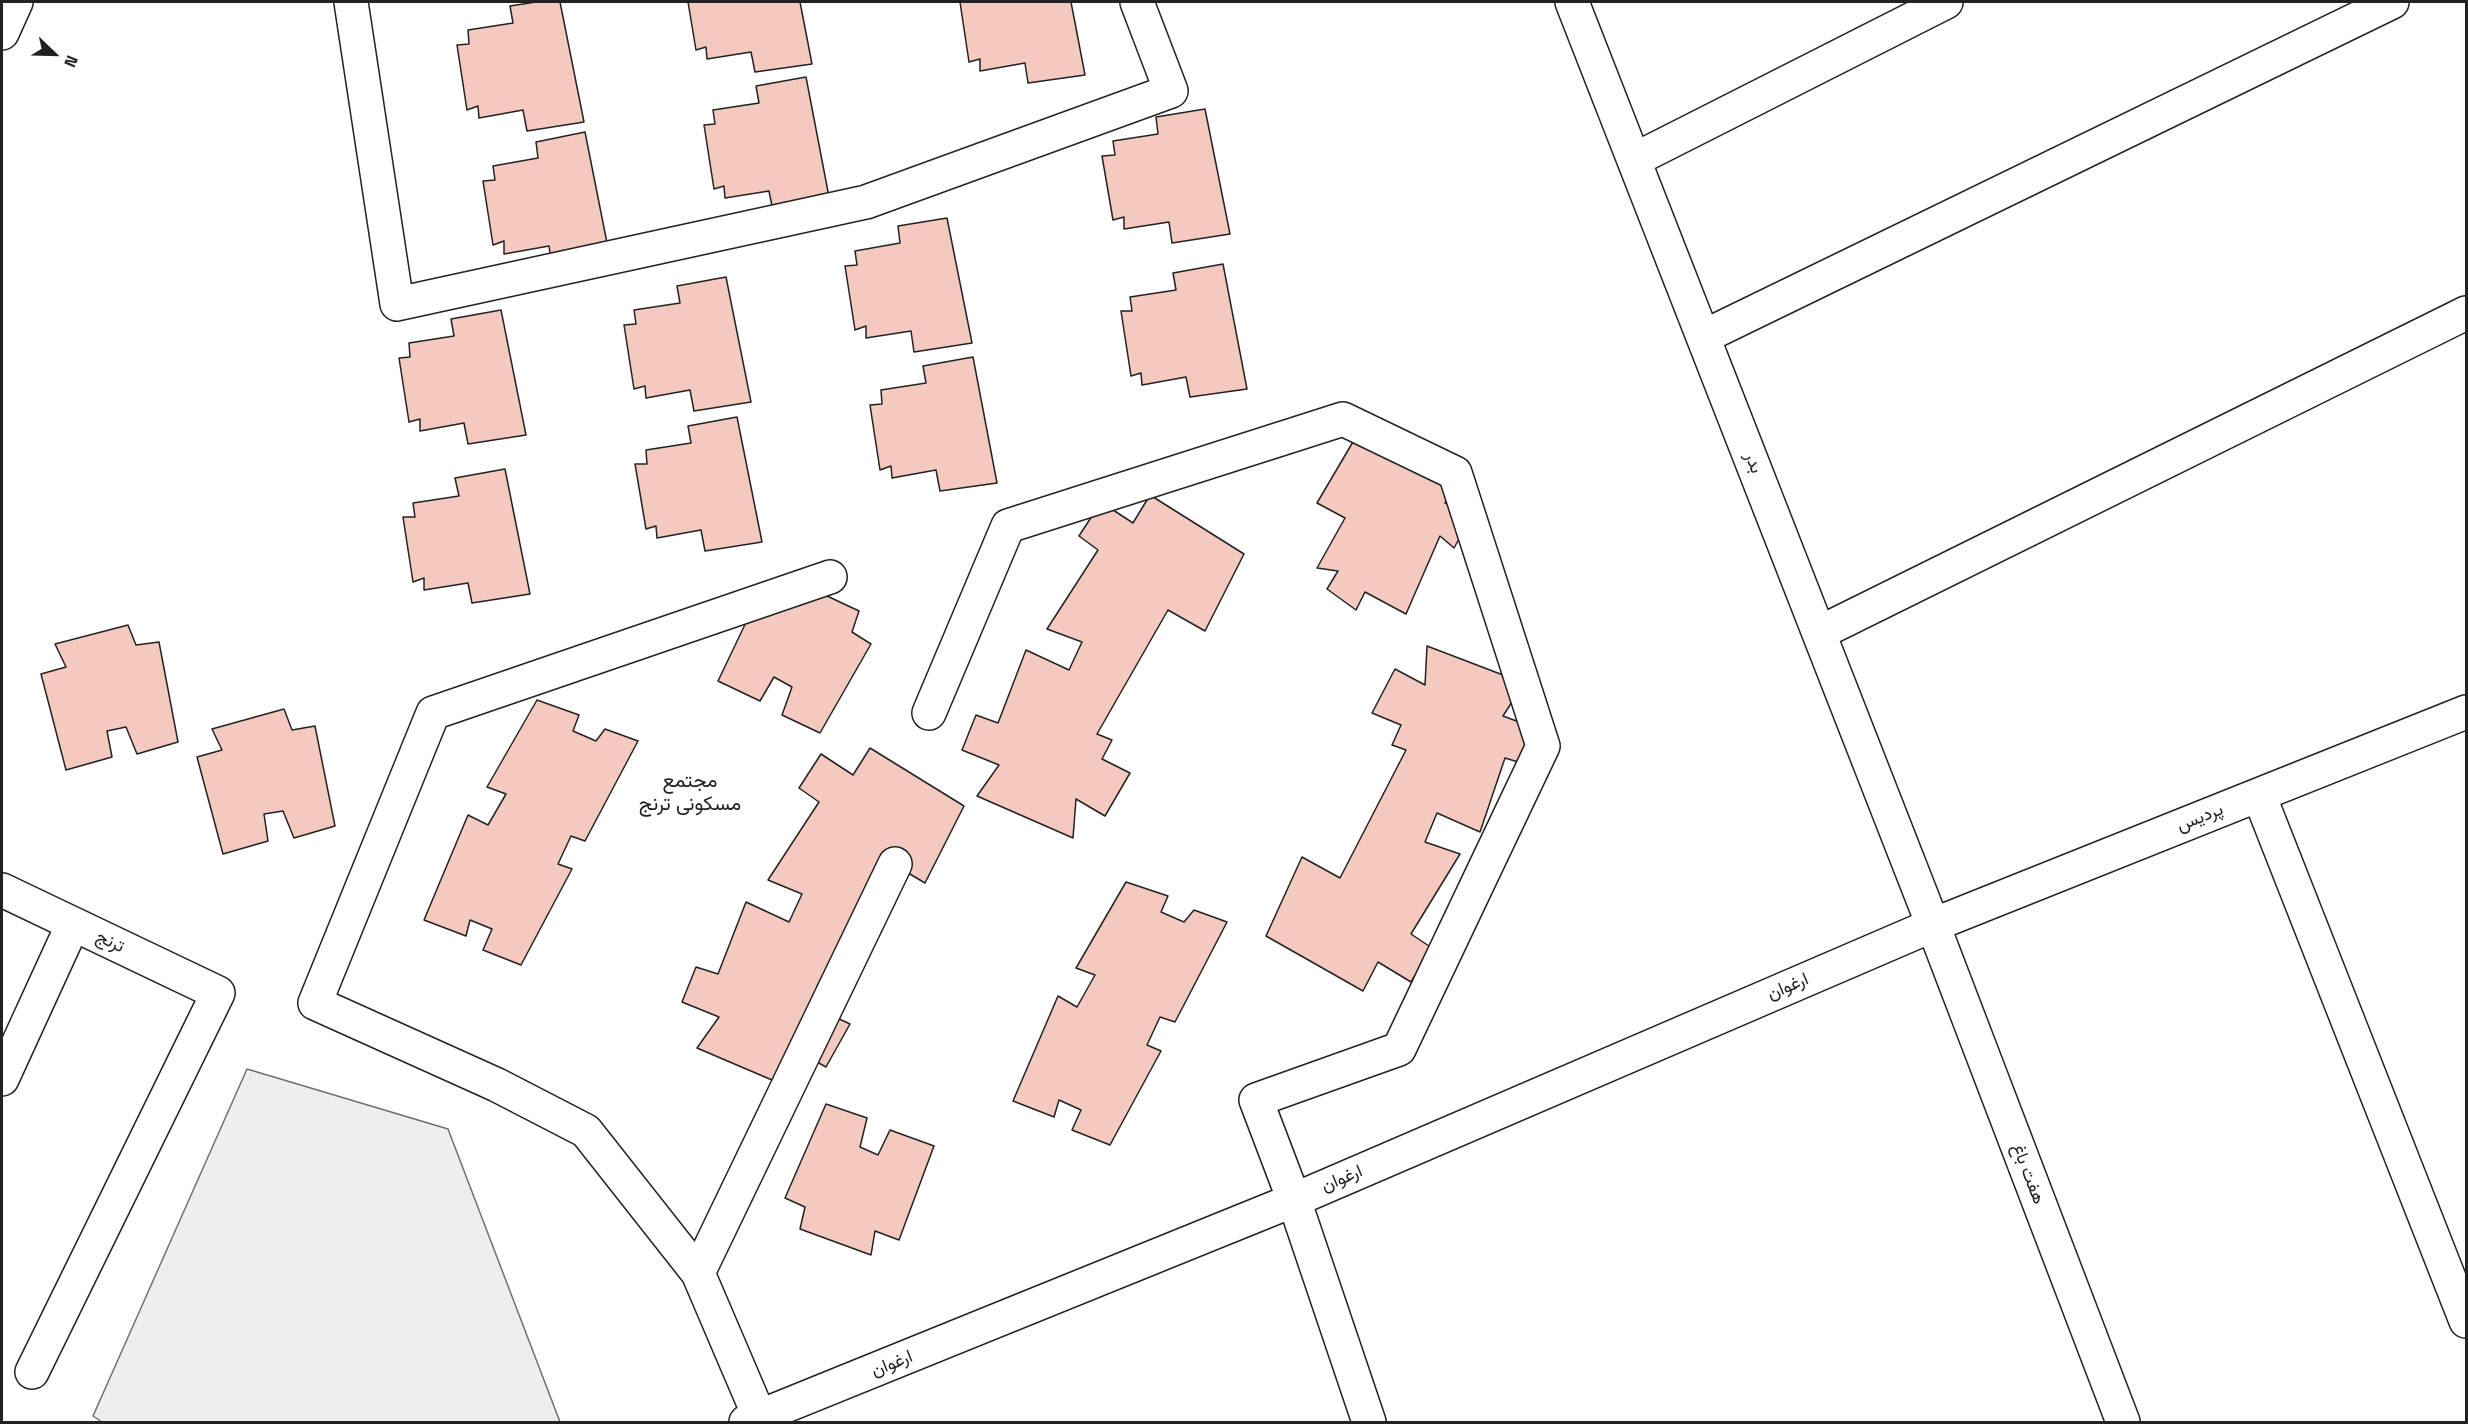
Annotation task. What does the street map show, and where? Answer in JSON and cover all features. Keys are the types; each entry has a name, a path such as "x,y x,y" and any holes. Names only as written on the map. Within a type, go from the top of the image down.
{"street":[{"path":"2,33 16,2"},
{"path":"351,2 397,304 866,202 1171,91 1137,2"},
{"name":"بدر","path":"1572,2 1933,925"},
{"path":"1634,160 1946,2"},
{"path":"1703,337 2392,2"},
{"path":"1819,633 2466,313"},
{"path":"929,713 1008,526 1343,419 1455,473 1544,746 1399,1049 1256,1100 1294,1200 1369,1422"},
{"path":"753,1420 698,1274 586,1131 497,1085 315,1003 433,713 830,577"},
{"name":"پردیس","path":"1933,925 2466,712"},
{"path":"2259,795 2466,1321"},
{"path":"698,1274 895,864"},
{"name":"ترنج","path":"2,890 218,993 32,1372"},
{"path":"2,1079 73,924"},
{"name":"ارغوان","path":"753,1420 1294,1200 1933,925"},
{"name":"هفت باغ","path":"1933,925 2123,1422"}],"shaded area":[{"path":"247,1069 448,1129 560,1422 102,1422 93,1416"}],"building":[{"path":"536,2 560,2 584,122 527,131 523,110 479,118 478,106 467,110 457,45 469,44 468,30 513,23 510,6"},
{"path":"688,2 800,2 812,64 755,72 751,52 707,59 706,47 696,50"},
{"path":"960,2 1071,2 1085,75 1028,83 1025,63 980,71 980,59 969,62"},
{"path":"806,77 830,202 773,211 769,191 725,198 724,186 714,189 704,125 715,124 713,110 759,103 756,86"},
{"path":"1205,109 1230,234 1172,243 1169,222 1124,229 1124,217 1113,220 1102,156 1115,155 1113,141 1158,134 1156,117"},
{"path":"585,132 610,258 552,267 549,246 504,254 504,241 493,245 483,181 495,180 493,166 538,158 536,142"},
{"path":"947,218 972,343 914,352 911,331 866,338 866,326 855,330 845,266 857,265 855,251 900,243 898,226"},
{"path":"1223,264 1247,389 1190,397 1186,377 1142,385 1141,373 1131,376 1121,311 1132,311 1130,297 1176,290 1173,273"},
{"path":"726,277 751,402 694,411 690,390 646,398 645,386 634,389 624,325 636,324 634,310 680,303 677,286"},
{"path":"501,310 526,435 468,444 464,423 420,431 420,419 409,422 399,358 410,357 409,343 454,336 451,319"},
{"path":"973,357 997,483 940,491 936,470 892,478 891,466 880,470 870,405 882,404 881,390 926,383 923,366"},
{"path":"737,417 762,542 705,551 701,530 657,538 656,526 646,529 635,464 647,464 646,450 691,443 688,426"},
{"path":"1367,418 1462,464 1445,503 1473,514 1454,548 1440,536 1406,614 1365,592 1356,610 1327,589 1338,571 1317,568 1345,518 1317,503"},
{"path":"505,469 530,594 472,603 468,583 424,590 424,578 413,582 403,517 415,517 413,503 459,496 455,478"},
{"path":"1150,495 1244,554 1205,631 1168,610 1097,734 1112,740 1102,759 1130,773 1105,816 1076,799 1073,838 977,796 999,765 962,750 976,715 998,723 1026,650 1069,670 1082,642 1047,629 1098,550 1079,536 1101,502 1133,523"},
{"path":"791,579 859,611 852,632 871,644 820,733 782,715 792,687 774,677 760,701 718,681 761,591"},
{"path":"128,625 136,645 159,642 178,742 137,754 126,727 107,731 112,757 66,770 41,674 66,667 55,644"},
{"path":"1427,646 1524,683 1503,716 1541,730 1528,765 1505,758 1480,832 1437,813 1425,842 1460,854 1411,934 1432,948 1411,982 1378,962 1363,991 1266,936 1302,857 1340,878 1406,750 1392,745 1401,725 1372,713 1395,669 1425,685"},
{"path":"537,700 579,715 573,731 596,741 605,729 638,741 585,841 571,836 558,864 572,869 521,965 483,950 492,929 470,920 466,936 424,920 468,815 488,825 506,794 487,787"},
{"path":"284,709 292,730 315,726 335,826 294,838 283,811 264,814 268,841 223,854 197,757 222,750 212,729"},
{"path":"870,748 964,806 925,883 888,861 817,986 832,991 822,1011 850,1024 826,1067 797,1051 793,1089 697,1048 719,1017 682,1002 696,967 718,974 746,902 789,922 802,894 768,880 819,802 799,788 821,754 853,775"},
{"path":"1126,882 1168,896 1161,912 1184,922 1194,910 1227,922 1175,1022 1160,1017 1147,1045 1161,1051 1110,1145 1072,1130 1081,1110 1059,1100 1054,1117 1013,1101 1058,996 1077,1007 1095,975 1076,968"},
{"path":"826,1104 867,1118 860,1147 878,1155 890,1130 934,1146 899,1240 875,1231 871,1255 800,1229 805,1207 785,1198"}],"district":[{"name":"مجتمع مسکونی ترنج","path":"690,794"}]}
